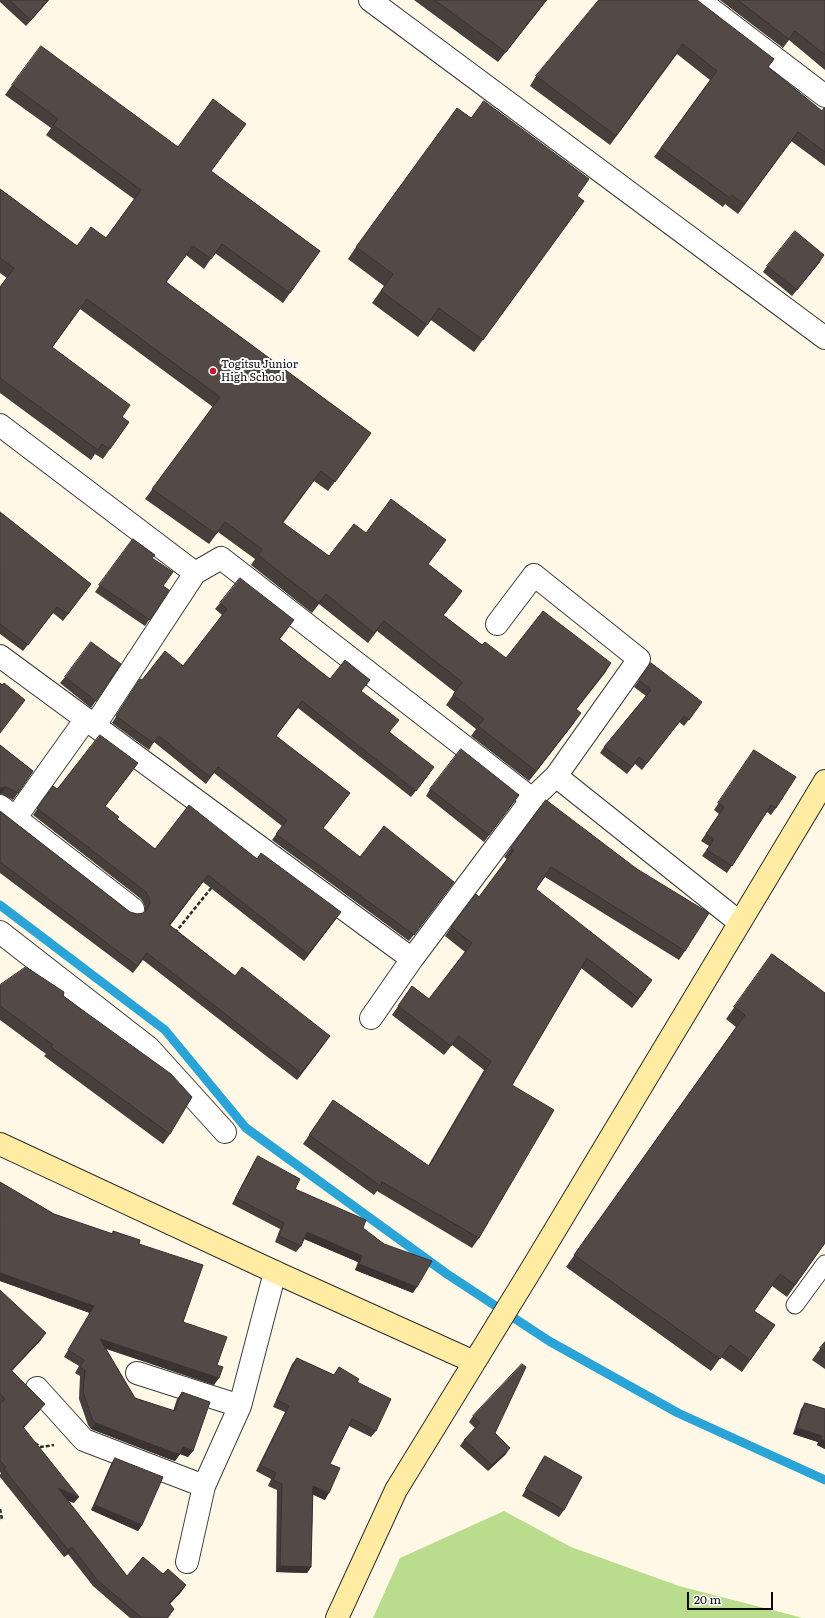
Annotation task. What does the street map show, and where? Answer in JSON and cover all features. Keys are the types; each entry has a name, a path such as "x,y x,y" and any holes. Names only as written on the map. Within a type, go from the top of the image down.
{"street":[{"path":"370,0 825,338"},
{"path":"699,0 825,96"},
{"path":"0,425 195,573"},
{"path":"134,910 8,811 90,722 195,573 221,558 532,799"},
{"path":"371,1018 412,959 532,799 556,776 640,659 534,575 497,624"},
{"path":"0,656 412,959"},
{"path":"556,776 739,922"},
{"path":"337,1618 396,1490 534,1265 825,781"},
{"path":"0,932 149,1048 225,1132"},
{"path":"0,1144 275,1272 474,1362"},
{"path":"187,1562 204,1486 240,1406 275,1272"},
{"path":"136,1373 240,1406"},
{"path":"37,1388 84,1440 204,1486"}],"lane":[{"path":"795,1305 825,1264"}],"path":[{"path":"170,940 215,883"},
{"path":"29,1439 41,1447 84,1440"},
{"path":"0,1509 2,1519 0,1519"}],"green space":[{"path":"504,1511 571,1547 679,1586 803,1618 373,1618 400,1558"}],"building":[{"path":"10,0 48,0 31,20"},
{"path":"435,0 546,0 506,52"},
{"path":"599,0 697,0 774,59 768,67 822,111 824,108 825,109 825,152 798,132 744,204 732,195 730,198 661,148 717,71 683,44 616,136 536,76"},
{"path":"738,0 825,0 825,55 795,31 789,39"},
{"path":"41,46 178,147 213,99 246,124 211,171 320,251 290,293 222,244 211,259 193,246 166,282 371,433 335,482 321,471 282,522 329,556 354,524 366,533 391,499 446,540 428,564 462,591 443,615 482,645 485,642 506,658 543,611 611,663 576,709 581,713 536,771 478,726 484,719 453,695 462,682 384,621 374,633 326,594 319,603 258,555 262,549 225,522 216,534 152,489 220,397 87,299 52,347 130,405 122,417 129,422 110,449 102,444 98,450 0,378 0,287 14,268 0,258 0,189 77,246 91,227 106,238 141,190 53,125 58,119 12,85"},
{"path":"484,101 589,179 577,196 584,201 483,340 439,308 427,325 381,291 393,274 356,247 457,108 471,118"},
{"path":"795,231 824,255 797,290 767,266"},
{"path":"0,512 91,584 68,614 57,607 28,645 0,624"},
{"path":"133,539 155,555 152,558 173,572 163,586 169,590 150,620 99,585"},
{"path":"240,578 294,620 279,639 330,679 345,660 370,680 361,691 399,720 389,732 434,767 416,791 302,701 276,736 350,793 323,828 360,857 384,826 454,882 414,935 276,834 287,820 218,767 210,777 159,736 153,743 116,716 140,679 142,680 165,651 183,666 227,609 220,603"},
{"path":"91,642 121,664 96,701 65,677"},
{"path":"651,663 702,702 689,720 684,716 647,763 639,757 632,767 604,747 651,690 639,680"},
{"path":"0,683 2,685 4,683 25,700 0,733"},
{"path":"100,735 138,763 105,806 119,817 117,819 155,849 189,805 257,859 261,853 341,912 308,954 208,875 169,925 235,976 242,967 330,1036 301,1073 147,953 137,966 0,862 0,811 130,912 137,914 143,913 147,910 150,903 146,892 37,808 53,786 57,789"},
{"path":"0,745 33,771 18,793 6,787 0,788"},
{"path":"461,749 519,795 489,835 430,789"},
{"path":"754,750 796,777 776,808 771,805 732,866 707,850 714,839 706,834 724,807 718,803"},
{"path":"546,800 637,869 709,913 685,951 551,867 536,889 652,980 638,998 587,958 512,1085 554,1110 479,1238 382,1182 381,1186 309,1135 333,1100 429,1166 491,1061 459,1036 451,1046 398,1006 412,986 429,999 472,943 451,927 476,894 479,897 514,850 511,848"},
{"path":"772,954 825,993 825,1243 795,1285 780,1274 754,1311 775,1325 750,1360 730,1345 720,1359 574,1255 745,1015 734,1007"},
{"path":"26,967 64,992 63,996 171,1074 192,1097 170,1134 51,1047 53,1045 0,1006 0,985"},
{"path":"258,1156 300,1179 295,1189 366,1220 363,1228 384,1244 432,1261 417,1287 359,1264 362,1256 307,1232 301,1246 279,1236 284,1223 236,1198"},
{"path":"0,1182 54,1214 113,1234 113,1231 140,1240 139,1244 203,1265 183,1322 227,1337 217,1365 223,1367 219,1378 100,1339 135,1398 175,1411 182,1392 210,1402 193,1451 183,1447 180,1454 174,1453 96,1423 92,1419 83,1392 85,1370 80,1367 84,1360 68,1350 94,1306 0,1273"},
{"path":"0,1290 46,1333 11,1370 45,1404 23,1427 79,1497 58,1488 127,1576 143,1557 163,1574 168,1569 186,1585 169,1603 174,1609 167,1618 142,1618 97,1580 72,1547 68,1550 4,1469 6,1467 0,1461 0,1404 5,1399 0,1394"},
{"path":"825,1342 825,1352 820,1348"},
{"path":"297,1358 334,1375 339,1367 359,1379 357,1382 391,1399 376,1431 352,1419 330,1464 340,1468 329,1493 313,1486 311,1567 280,1566 282,1484 273,1480 276,1473 260,1465 289,1406 277,1400"},
{"path":"522,1364 526,1367 495,1433 510,1448 492,1465 464,1440 480,1423 473,1416"},
{"path":"805,1403 825,1409 825,1441 821,1439 822,1436 797,1428"},
{"path":"545,1456 582,1477 564,1510 526,1489"},
{"path":"115,1458 163,1477 142,1525 95,1505"}],"waterway":[{"path":"0,905 165,1030 246,1128 447,1274 549,1341 678,1413 825,1480"}],"place":[{"name":"Togitsu Junior High School","path":"213,371"}]}
